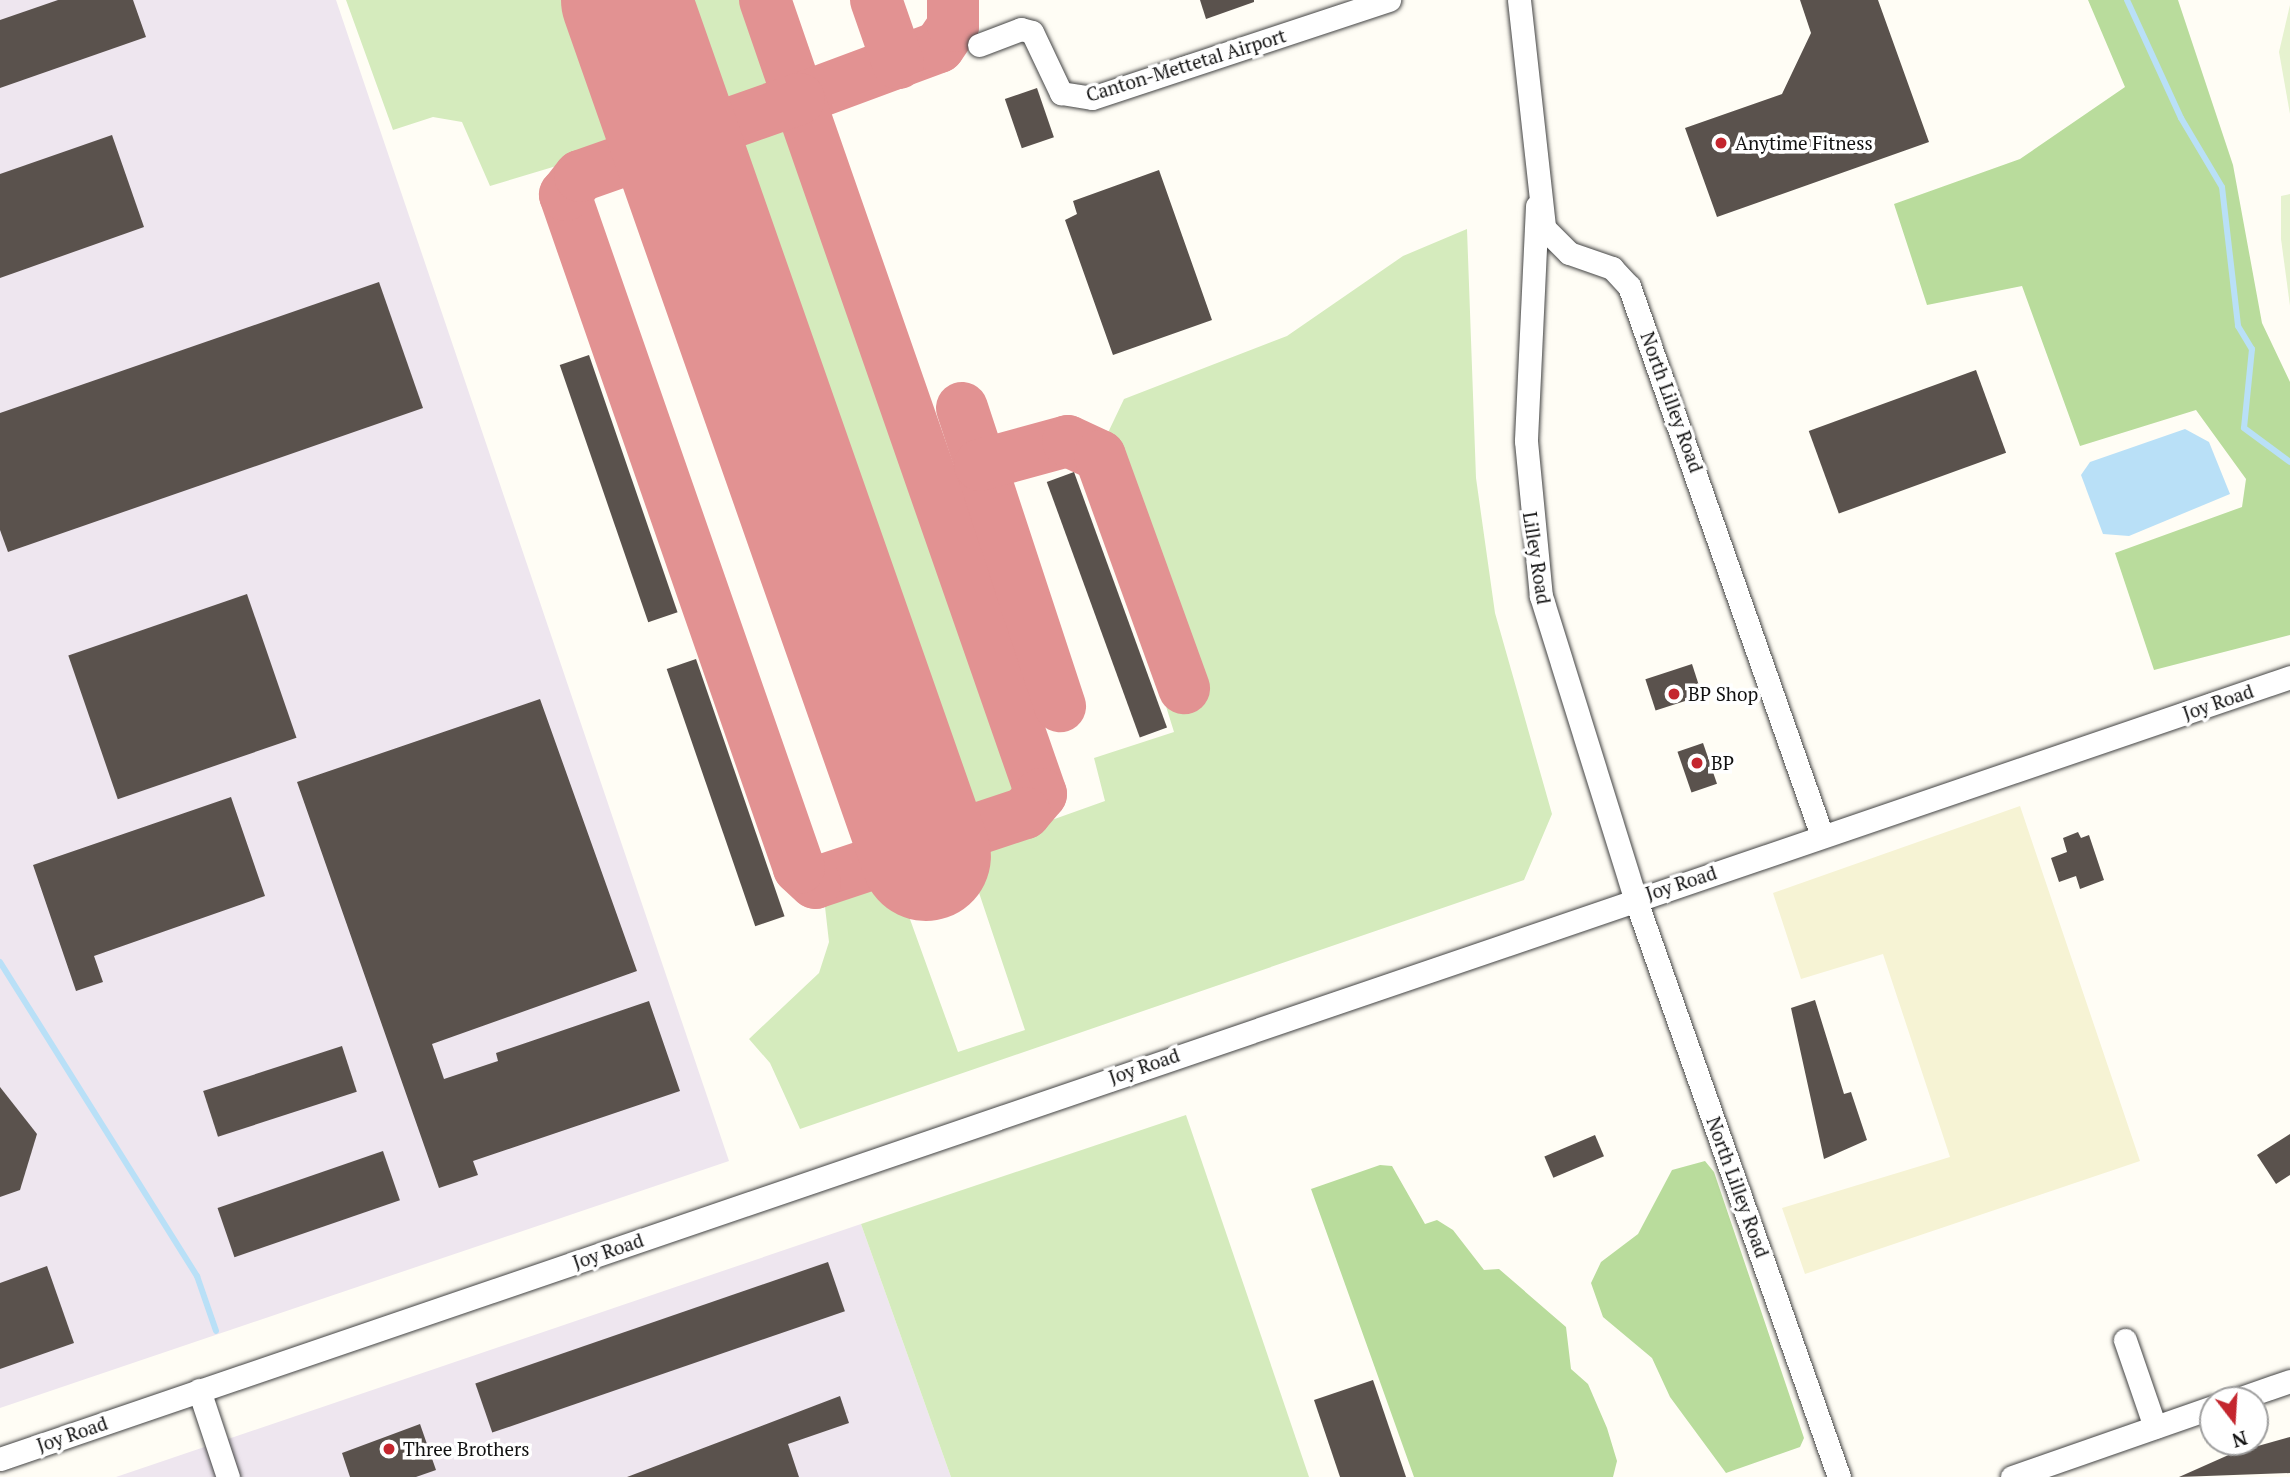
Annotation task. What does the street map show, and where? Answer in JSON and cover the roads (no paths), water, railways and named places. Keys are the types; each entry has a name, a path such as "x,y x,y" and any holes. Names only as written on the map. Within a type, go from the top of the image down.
{"street":[{"name":"Canton-Mettetal Airport","path":"979,46 1021,29 1031,32 1061,93 1092,98 1389,0"},
{"name":"North Lilley Road","path":"1519,0 1537,206 1559,246 1612,268 1629,286 1822,836"},
{"name":"Lilley Road","path":"1537,206 1525,441 1534,558 1635,898"},
{"name":"Joy Road","path":"0,1459 1635,898 2290,677"},
{"name":"North Lilley Road","path":"1635,898 1839,1477"},
{"path":"2126,1340 2155,1427"},
{"path":"2269,1388 2290,1381"},
{"path":"200,1390 228,1477"},
{"path":"2012,1477 2199,1412"}],"water":[{"path":"2185,429 2209,442 2230,494 2129,536 2103,534 2081,475 2090,462"}],"waterway":[{"path":"2127,0 2181,118 2222,187 2238,326 2252,349 2244,428 2290,462"},
{"path":"0,962 197,1276 216,1331"}],"place":[{"name":"Anytime Fitness","path":"1721,143"},
{"name":"BP Shop","path":"1674,694"},
{"name":"BP","path":"1697,763"},
{"name":"Three Brothers","path":"389,1449"}]}
